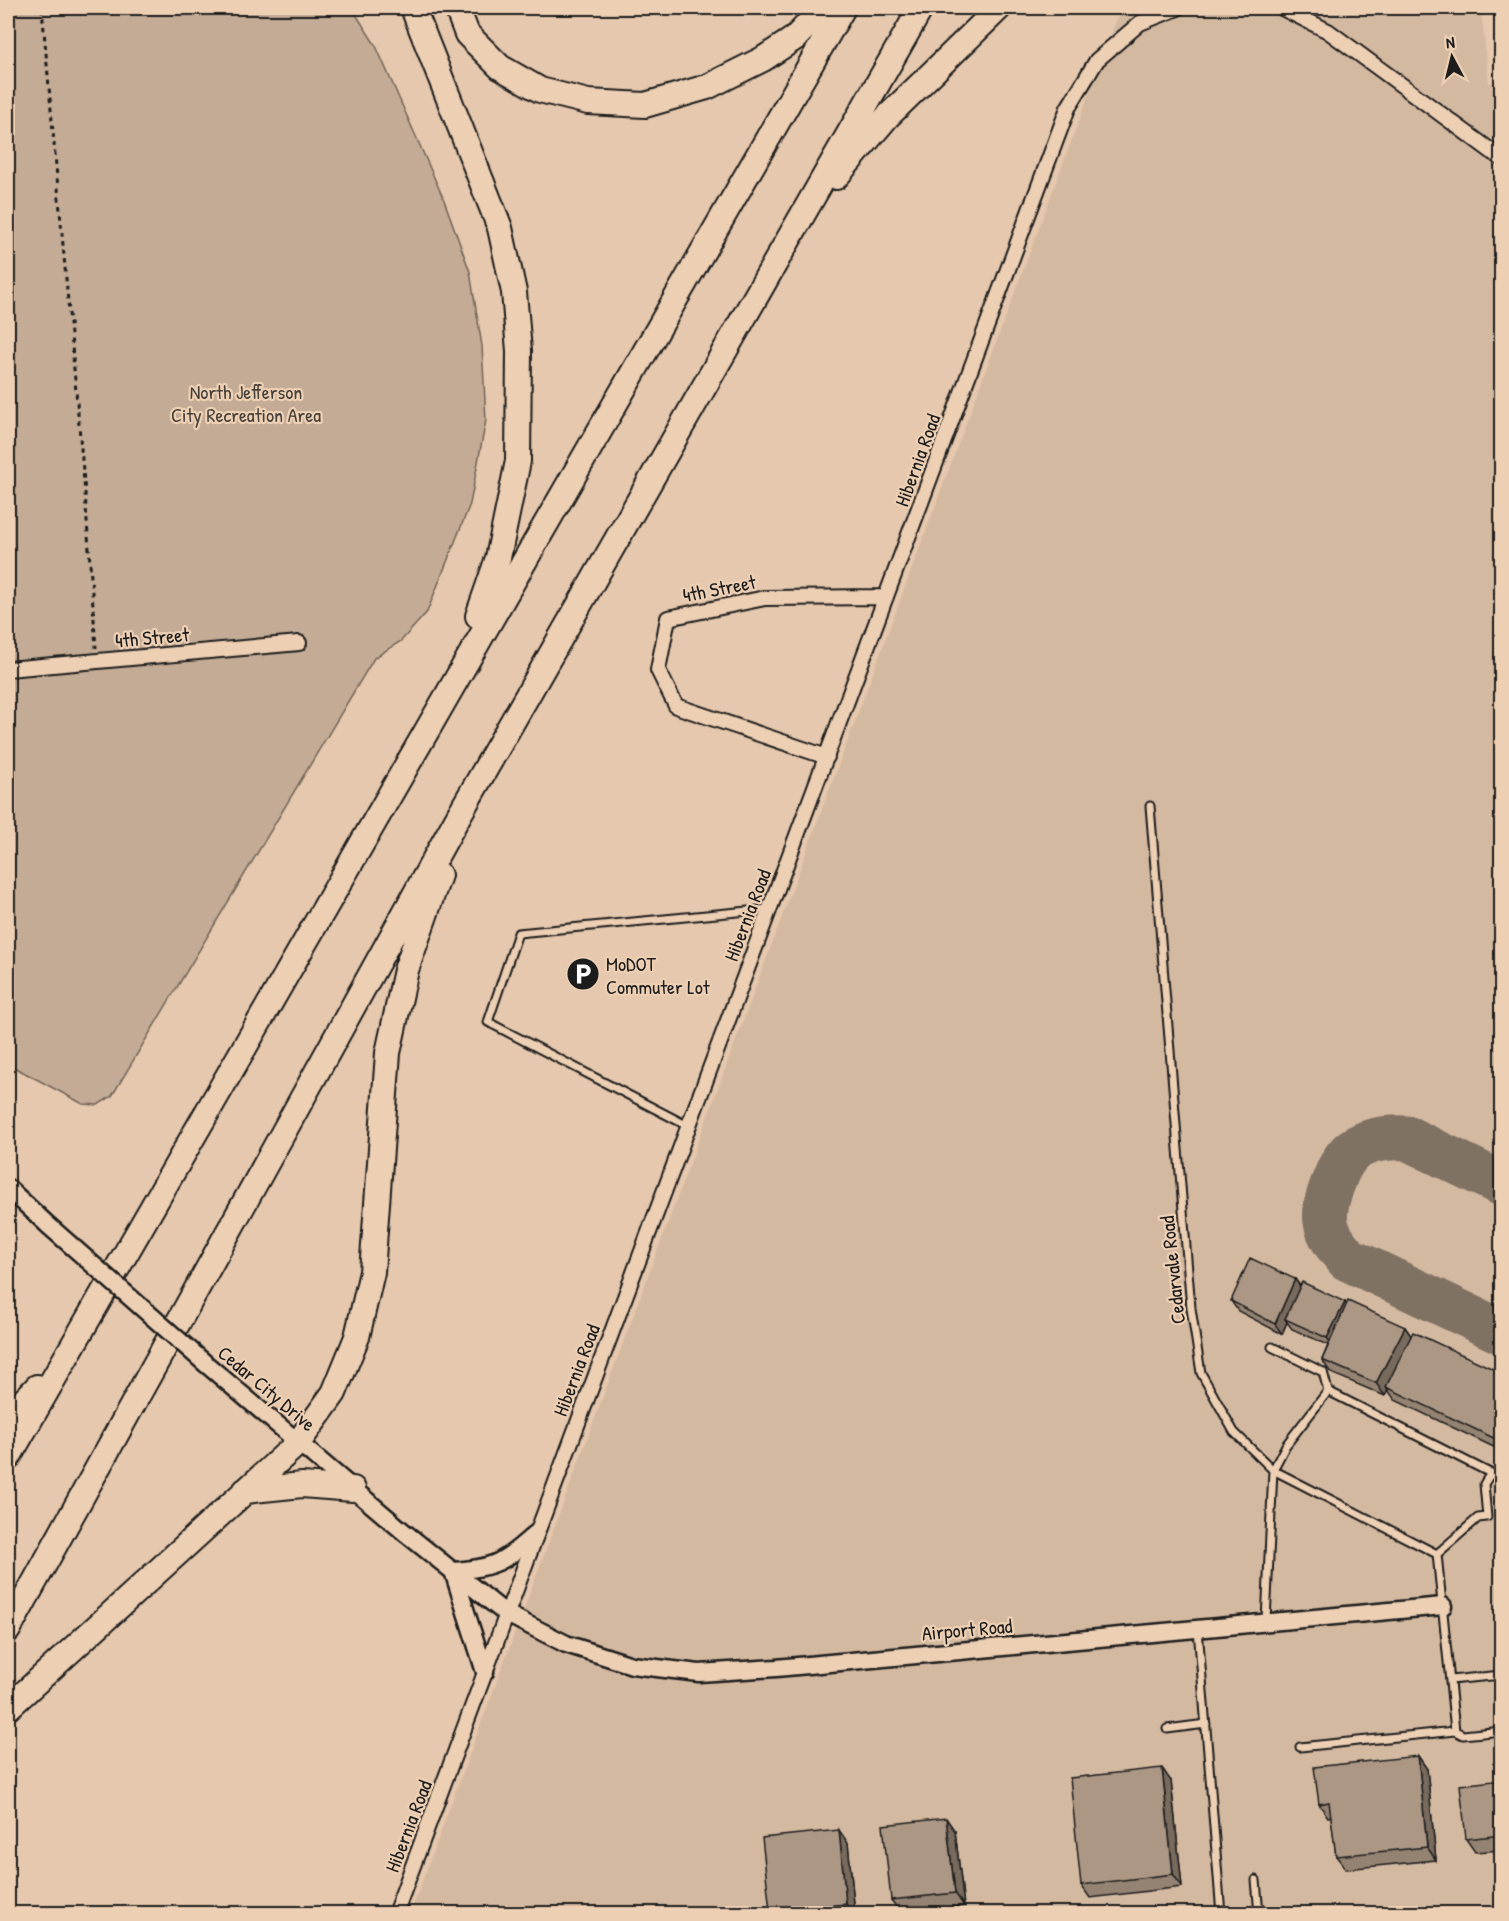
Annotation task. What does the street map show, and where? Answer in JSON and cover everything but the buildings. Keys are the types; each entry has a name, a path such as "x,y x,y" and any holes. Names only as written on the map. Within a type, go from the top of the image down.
{"highway":[{"path":"413,8 501,228 514,292 519,351 518,461 498,558 461,667"},
{"path":"457,8 467,34 500,67 540,90 588,102 645,105 707,87 764,59 795,38 822,8"},
{"path":"8,1458 461,667 843,8"},
{"path":"8,1630 459,815 921,8"},
{"path":"799,220 887,117 999,8"},
{"path":"8,1708 298,1443 334,1394 357,1337 372,1272 388,1053 406,970 459,815"},
{"path":"8,1417 60,1364"},
{"path":"245,1491 302,1485 353,1490"}],"street":[{"name":"Hibernia Road","path":"395,1914 1068,108 1096,60 1140,23 1178,8"},
{"path":"1282,8 1328,31 1502,159"},
{"name":"4th Street","path":"827,757 676,706 658,670 668,618 765,598 886,597"},
{"name":"4th Street","path":"8,669 299,643"},
{"name":"Cedar City Drive","path":"8,1188 206,1365 353,1490 506,1613"},
{"path":"485,1672 453,1571 484,1569 508,1558 535,1534"},
{"name":"Airport Road","path":"506,1613 577,1647 632,1665 699,1673 1266,1624 1443,1606"}],"lane":[{"name":"Cedarvale Road","path":"1150,806 1190,1297 1201,1373 1234,1432 1273,1470 1437,1554"},
{"path":"688,1126 488,1022 518,933 770,909"},
{"path":"1272,1347 1323,1371 1328,1391 1502,1479"},
{"path":"1266,1624 1273,1470 1286,1445 1328,1391"},
{"path":"1455,1731 1437,1554 1478,1518 1487,1517 1485,1484 1491,1473"},
{"path":"1198,1629 1221,1914"},
{"path":"1450,1680 1502,1675"},
{"path":"1167,1729 1206,1724"},
{"path":"1300,1747 1455,1731 1463,1735 1502,1731"},
{"path":"1256,1880 1259,1914"}],"path":[{"path":"42,8 85,493 97,661"}],"shaded area":[{"path":"1121,8 1481,8 1489,83 1502,82 1501,1913 410,1914"}],"green space":[{"name":"North Jefferson City Recreation Area","path":"8,8 352,8 376,46 444,200 470,272 482,346 486,420 470,504 427,612 401,641 374,658 112,1096 98,1105 83,1104 8,1064"}],"taxiway":[{"path":"1502,1184 1407,1138 1378,1140 1359,1146 1345,1159 1330,1190 1326,1211 1328,1230 1332,1239 1348,1259 1502,1332"}],"place":[{"name":"MoDOT Commuter Lot","path":"583,974"}]}
